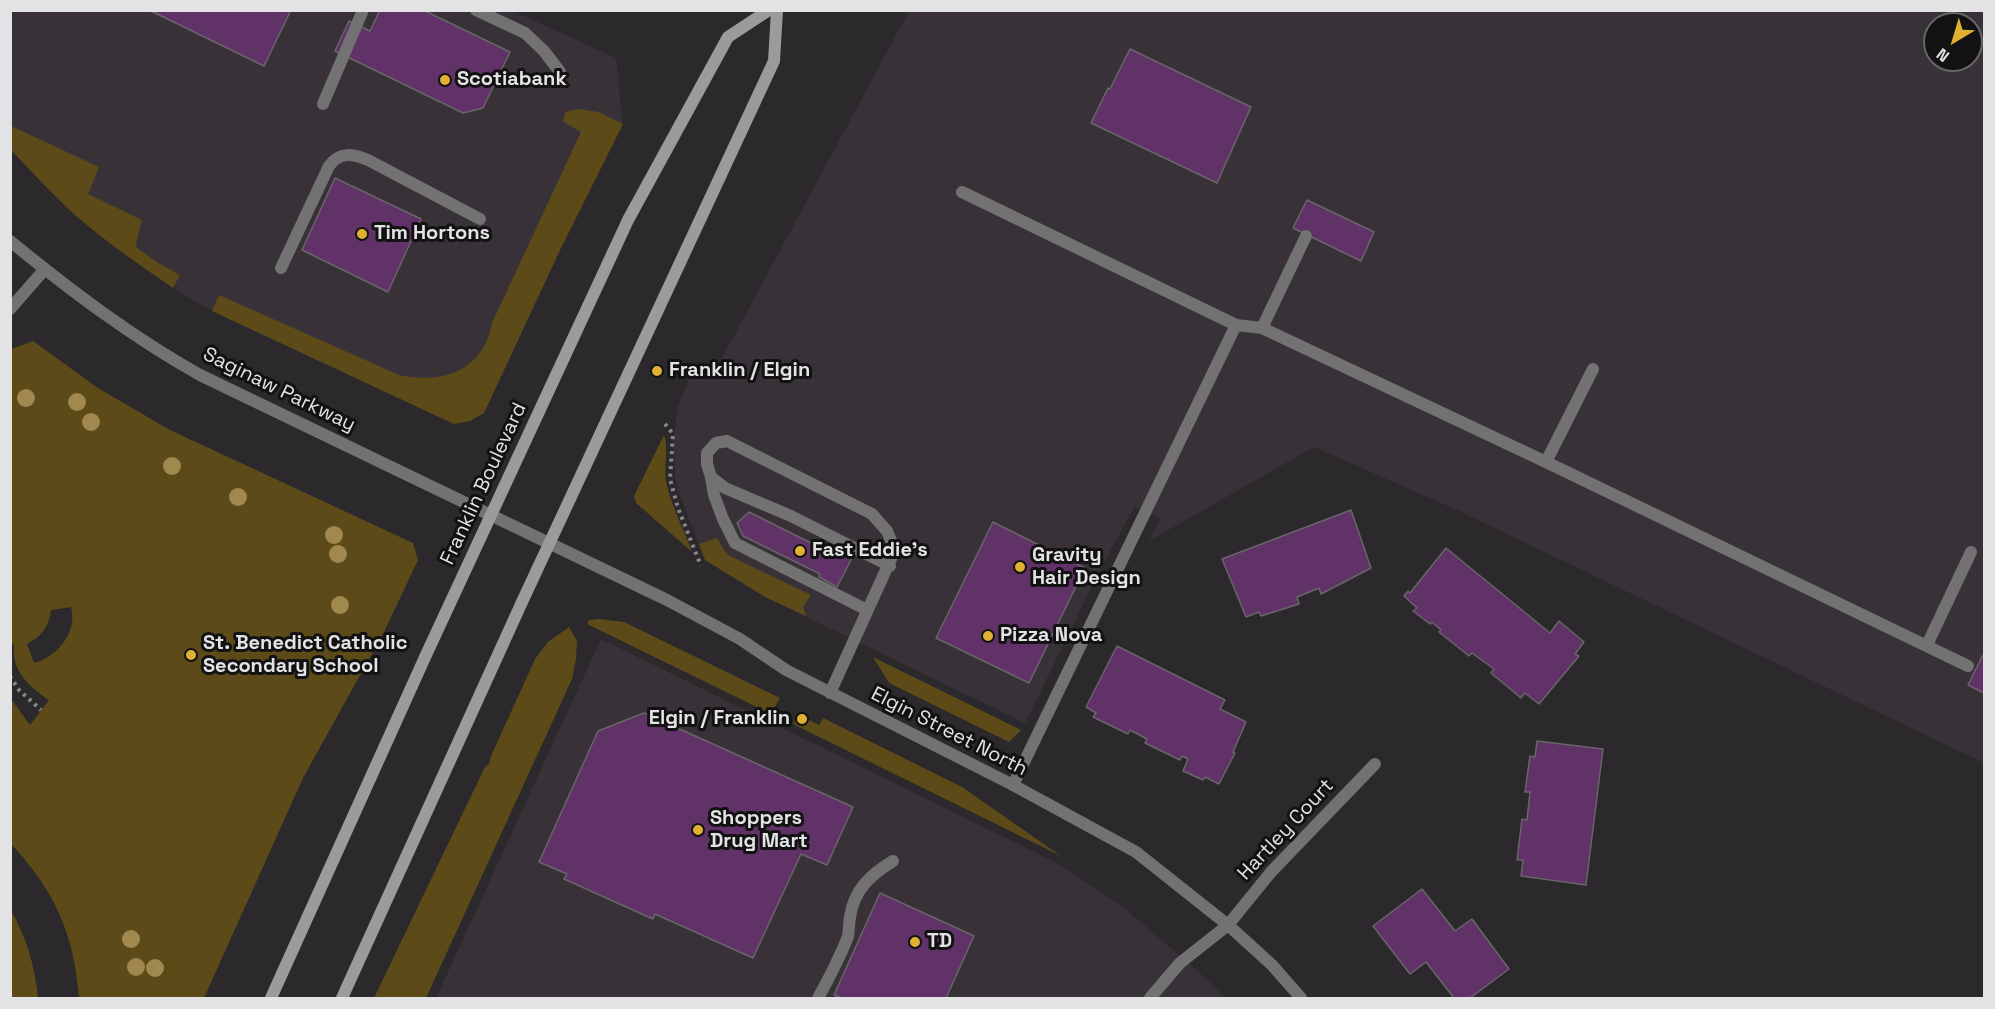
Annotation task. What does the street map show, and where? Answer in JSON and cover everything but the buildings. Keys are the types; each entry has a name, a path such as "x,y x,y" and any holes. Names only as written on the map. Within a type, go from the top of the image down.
{"main road":[{"name":"Franklin Boulevard","path":"271,999 426,655 628,220 728,37 769,10"},
{"path":"342,999 550,543 774,61 777,10"}],"street":[{"path":"323,104 363,10"},
{"path":"476,10 525,33 544,51 560,72"},
{"path":"281,268 330,166 335,158 348,154 368,160 480,219"},
{"path":"962,192 1236,325 1262,328 1968,666"},
{"path":"1262,328 1306,237"},
{"name":"Saginaw Parkway","path":"10,241 159,352 200,375 550,543"},
{"path":"10,309 45,269"},
{"path":"1013,785 1236,325"},
{"path":"1546,462 1593,369"},
{"path":"830,693 896,550 888,531 872,514 727,441 716,443 707,453 707,464 714,495 735,543 867,610"},
{"path":"711,477 725,488 791,516 890,566"},
{"name":"Elgin Street North","path":"550,543 667,600 740,639 786,670 1013,785 1136,852 1228,925 1272,965 1301,999"},
{"path":"1927,645 1971,552"},
{"name":"Hartley Court","path":"1150,999 1180,963 1228,925 1271,872 1375,764"},
{"path":"818,999 848,936 854,898 865,881 893,861"}],"path":[{"path":"665,424 672,434 670,479 678,508 701,566"},
{"path":"10,676 19,690 41,710"}],"shaded area":[{"path":"11,10 513,11 616,58 623,124 561,248 484,413 470,421 454,424 212,311 173,288 76,216 11,150"},
{"path":"909,11 1984,11 1984,763 1457,510 1314,447 1149,541 1161,518 1135,506 1102,566 1025,723 765,597 705,560 676,485 673,446 678,405 695,367 713,375"},
{"path":"577,109 599,112 623,124 561,248 484,413 470,421 454,424 212,311 219,295 399,375 430,378 458,371 480,353 487,340 492,323 581,132 564,122 563,119 566,112"},
{"path":"11,126 99,167 88,194 142,220 136,243 137,248 180,275 173,288 99,235 59,200 11,150"},
{"name":"St. Benedict Catholic Secondary School","path":"33,341 98,388 170,430 413,543 418,560 384,632 303,778 204,998 79,998 72,954 60,915 39,879 11,844 11,699 30,725 49,700 28,683 18,670 14,645 10,644 11,349","holes":["71,607 72,616 64,642 50,655 34,663 27,644 44,630 51,610"]},
{"path":"664,435 667,486 692,552 636,503 634,496"},
{"path":"717,538 730,556 811,595 803,607 806,616 765,597 705,560 699,544"},
{"path":"589,620 624,622 780,698 771,714 587,624"},
{"path":"569,627 577,641 572,679 426,998 374,998 485,767 489,764 535,659 548,642"},
{"path":"601,639 1057,863 1122,906 1210,982 1225,998 436,998"},
{"path":"873,657 1021,730 1009,742 889,683"},
{"path":"798,714 819,725 823,718 962,787 1061,856 793,724"},
{"path":"10,909 29,952 38,998 11,998"}],"place":[{"name":"Scotiabank","path":"445,80"},
{"name":"Tim Hortons","path":"362,234"},
{"name":"Franklin / Elgin","path":"657,371"},
{"name":"Fast Eddie's","path":"800,551"},
{"name":"Gravity Hair Design","path":"1020,567"},
{"name":"Pizza Nova","path":"988,636"},
{"name":"St. Benedict Catholic Secondary School","path":"191,655"},
{"name":"Elgin / Franklin","path":"802,719"},
{"name":"Shoppers Drug Mart","path":"698,830"},
{"name":"TD","path":"915,942"}]}
